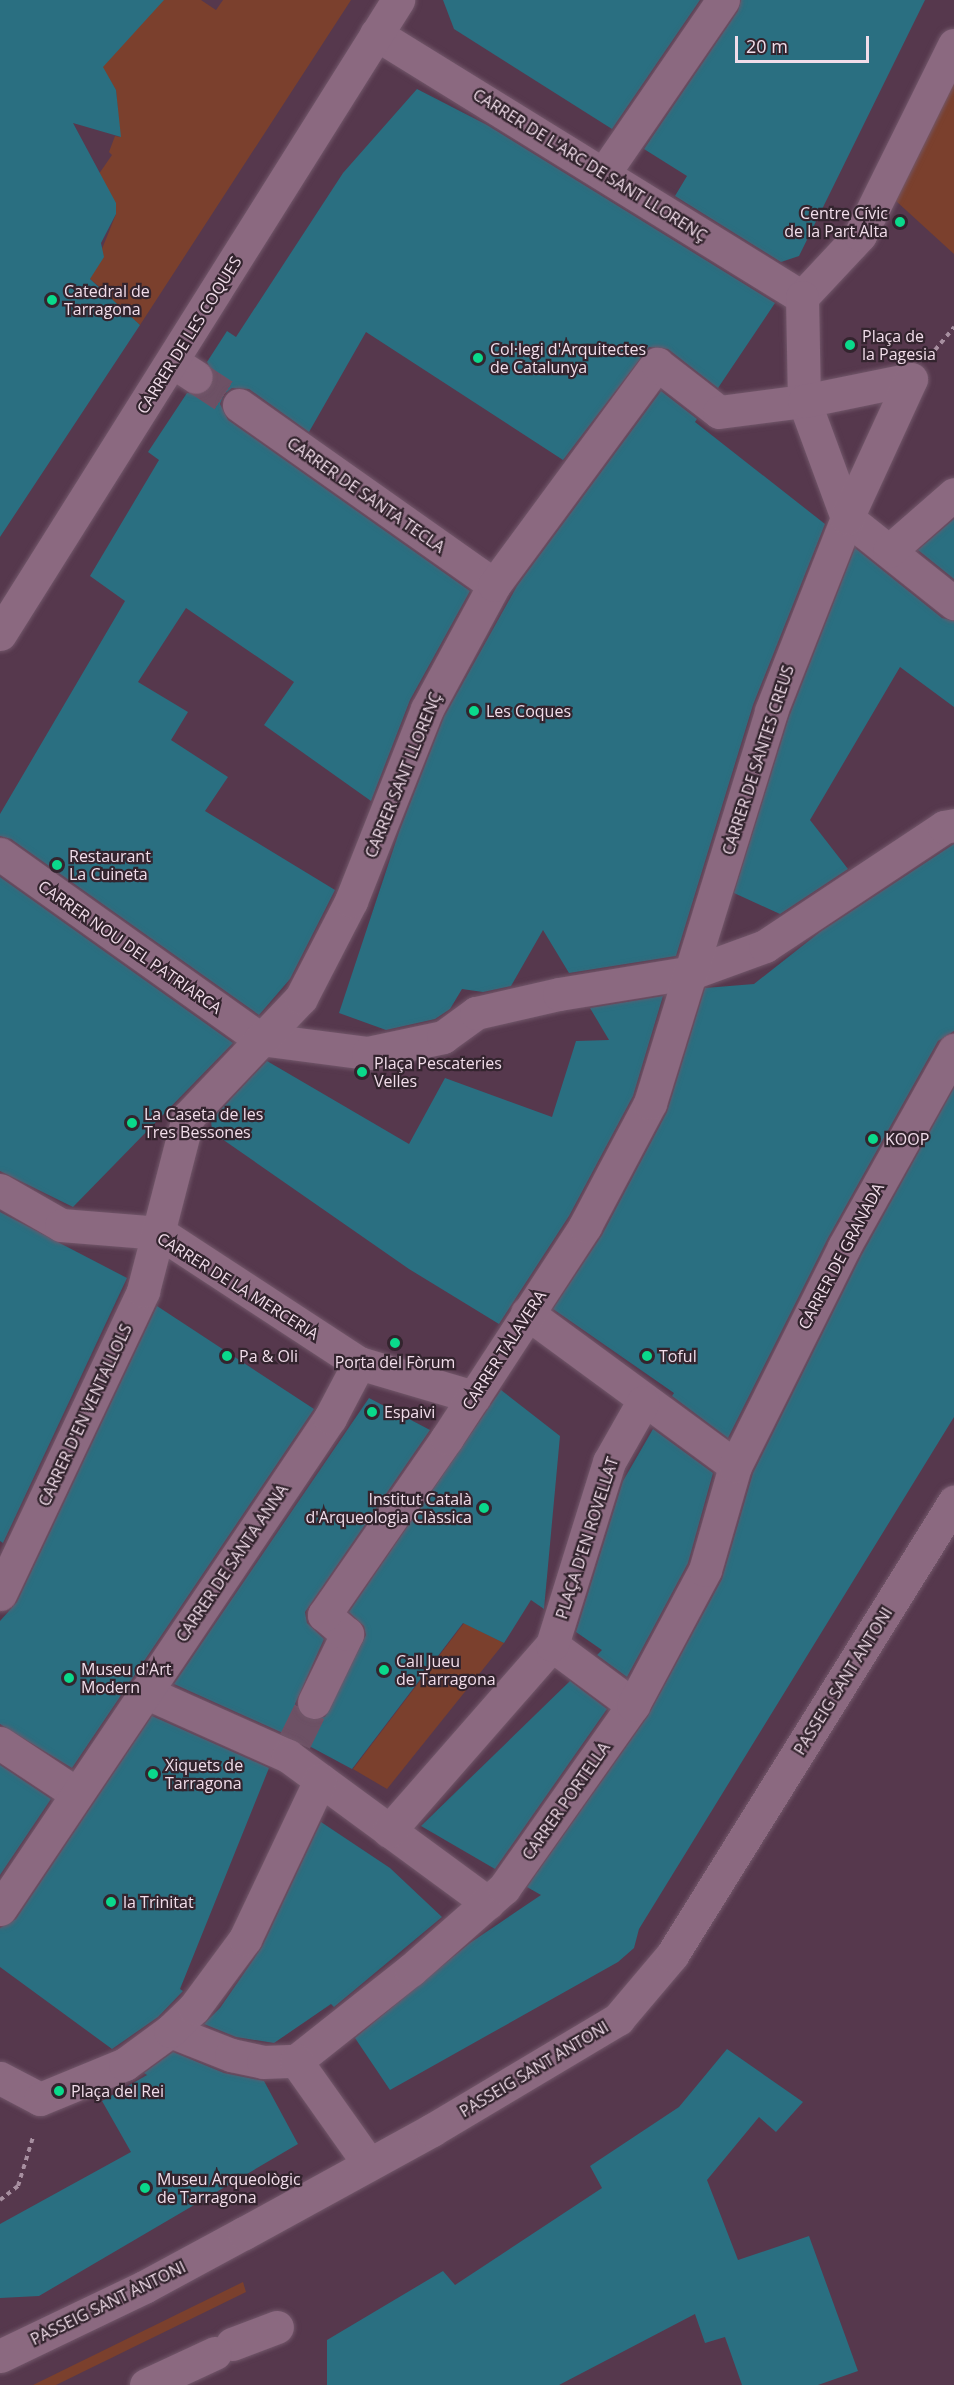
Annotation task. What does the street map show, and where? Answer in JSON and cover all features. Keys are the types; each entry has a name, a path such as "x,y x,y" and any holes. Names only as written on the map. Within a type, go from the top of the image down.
{"street":[{"name":"CARRER DE LES COQUES","path":"0,634 184,370 376,34 398,0"},
{"path":"604,172 723,0"},
{"name":"CARRER DE L'ARC DE SANT LLORENÇ","path":"376,34 604,172 802,297"},
{"path":"954,45 860,235 802,297 804,401 847,518 954,603"},
{"name":"CARRER SANT LLORENÇ","path":"160,1233 188,1118 301,998 351,901 427,709 494,585 657,364 719,412 804,401"},
{"path":"804,401 911,379 847,518"},
{"name":"CARRER DE SANTA TECLA","path":"239,405 494,585"},
{"path":"889,551 954,494"},
{"name":"CARRER DE SANTES CREUS","path":"694,972 771,711 847,518"},
{"path":"260,1039 368,1053 408,1047 443,1037 476,1013 558,994 694,972 765,946 944,827 954,825"},
{"name":"CARRER NOU DEL PATRIARCA","path":"0,854 260,1039"},
{"name":"CARRER TALAVERA","path":"314,1702 347,1634 324,1615 474,1396 585,1226 650,1103 694,972"},
{"name":"CARRER DE GRANADA","path":"735,1466 844,1247 954,1050"},
{"name":"CARRER DE LA MERCERIA","path":"0,1190 61,1225 160,1233 359,1363 474,1396"},
{"name":"CARRER D'EN VENTALLOLS","path":"4,1574 143,1291 160,1233"},
{"path":"527,1313 643,1402 735,1466"},
{"name":"CARRER DE SANTA ANNA","path":"0,1909 330,1418 359,1363"},
{"name":"PLAÇA D'EN ROVELLAT","path":"389,1831 552,1645 609,1462 643,1402"},
{"name":"CARRER PORTELLA","path":"296,2061 504,1888 633,1705 705,1570 735,1466"},
{"name":"PASSEIG SANT ANTONI","path":"0,2356 144,2287 369,2164 618,2019 672,1955 954,1502"},
{"path":"552,1645 633,1705"},
{"path":"145,1692 291,1749 320,1780 488,1903"},
{"path":"0,1743 77,1794"},
{"path":"0,2078 40,2099 125,2064 170,2031 194,2008 245,1939 320,1780"},
{"path":"170,2031 231,2055 263,2062 296,2061 369,2164"},
{"path":"146,2385 277,2327"}],"path":[{"path":"0,2200 18,2186 40,2099"}],"shaded area":[{"path":"51,0 201,0 216,10 223,0 351,0 140,325 125,312 99,308 107,293 90,279 116,214 94,181 112,155 109,152 115,136 120,137 116,90"},
{"path":"954,77 954,254 896,201"},
{"path":"464,1623 504,1643 387,1789 353,1769"},
{"path":"243,2282 246,2292 56,2385 33,2385"}],"building":[{"name":"Catedral de Tarragona","path":"0,0 164,0 103,67 116,90 121,137 73,123 116,203 116,214 101,243 104,257 90,279 140,325 0,537"},
{"path":"443,0 700,0 612,129 454,29"},
{"path":"741,0 925,0 799,256 781,262 675,196 687,176 644,149 738,11"},
{"path":"417,89 487,125 775,303 718,388 668,349 649,347 563,460 366,332 309,432 249,389 232,388 224,394 220,404 228,420 470,591 410,700 371,801 264,725 294,682 186,608 138,682 188,712 171,740 228,777 205,811 335,890 290,979 259,1015 11,839 0,836 0,814 125,601 90,576 159,460 148,452 187,393 204,394 211,388 215,377 207,362 227,331 236,337 343,173"},
{"path":"661,391 697,419 695,422 825,524 753,705 676,956 569,973 543,930 511,986 483,992 462,989 450,1009 435,1019 386,1030 339,1013 399,832 444,717 517,586"},
{"path":"954,519 954,579 918,550"},
{"path":"855,548 942,618 954,621 954,707 900,667 810,820 848,869 780,914 734,893 789,717"},
{"path":"954,844 954,1031 938,1041 828,1238 728,1438 672,1396 674,1393 553,1309 602,1235 667,1112 705,988 754,984 820,932"},
{"path":"0,877 233,1043 73,1207 0,1171"},
{"path":"663,996 633,1096 569,1216 499,1324 409,1269 212,1132 211,1120 267,1061 409,1144 445,1078 552,1117 576,1041 609,1040 590,1008"},
{"path":"954,1088 954,1417 639,1929 634,1948 618,1962 390,2090 355,2038 470,1943 541,1895 527,1887 648,1716 722,1579 753,1473 861,1256"},
{"path":"0,1212 127,1278 3,1543 0,1541"},
{"path":"157,1306 314,1409 72,1768 0,1724 0,1621 17,1602"},
{"path":"501,1390 560,1436 544,1609 531,1600 504,1643 463,1623 352,1769 296,1739 174,1684 369,1398 430,1430 305,1612 307,1623 324,1639 295,1704 306,1719 325,1717 366,1635 364,1626 349,1612"},
{"path":"653,1429 713,1473 688,1563 627,1677 597,1655 602,1650 576,1632 623,1481"},
{"path":"570,1681 607,1709 495,1869 421,1826"},
{"path":"152,1716 269,1768 180,1989 183,1991 158,2017 112,2049 0,1967 0,1928 16,1919"},
{"path":"0,1765 51,1799 0,1875"},
{"path":"321,1822 390,1868 442,1917 334,2007 331,2004 274,2043 236,2037 204,2024 220,2008 262,1947"},
{"path":"727,2049 803,2102 776,2132 759,2117 707,2180 738,2260 809,2236 858,2371 818,2385 742,2385 725,2337 705,2343 695,2314 559,2385 327,2385 327,2340 443,2271 455,2285 602,2188 590,2166 679,2107"},
{"name":"Museu Arqueològic de Tarragona","path":"173,2052 224,2073 264,2081 298,2144 39,2296 0,2298 0,2224 131,2152 102,2101 147,2075 144,2073"}],"tunnel":[{"path":"196,377 239,405"},
{"path":"295,1741 314,1702"}],"place":[{"name":"Centre Cívic de la Part Alta","path":"900,222"},
{"name":"Catedral de Tarragona","path":"52,300"},
{"name":"Plaça de la Pagesia","path":"850,345"},
{"name":"Col·legi d'Arquitectes de Catalunya","path":"478,358"},
{"name":"Les Coques","path":"474,711"},
{"name":"Restaurant La Cuineta","path":"57,865"},
{"name":"Plaça Pescateries Velles","path":"362,1072"},
{"name":"La Caseta de les Tres Bessones","path":"132,1123"},
{"name":"KOOP","path":"873,1139"},
{"name":"Porta del Fòrum","path":"395,1343"},
{"name":"Pa & Oli","path":"227,1356"},
{"name":"Toful","path":"647,1356"},
{"name":"Espaivi","path":"372,1412"},
{"name":"Institut Català d'Arqueologia Clàssica","path":"484,1508"},
{"name":"Call Jueu de Tarragona","path":"384,1670"},
{"name":"Museu d'Art Modern","path":"69,1678"},
{"name":"Xiquets de Tarragona","path":"153,1774"},
{"name":"la Trinitat","path":"111,1902"},
{"name":"Plaça del Rei","path":"59,2091"},
{"name":"Museu Arqueològic de Tarragona","path":"145,2188"}]}
